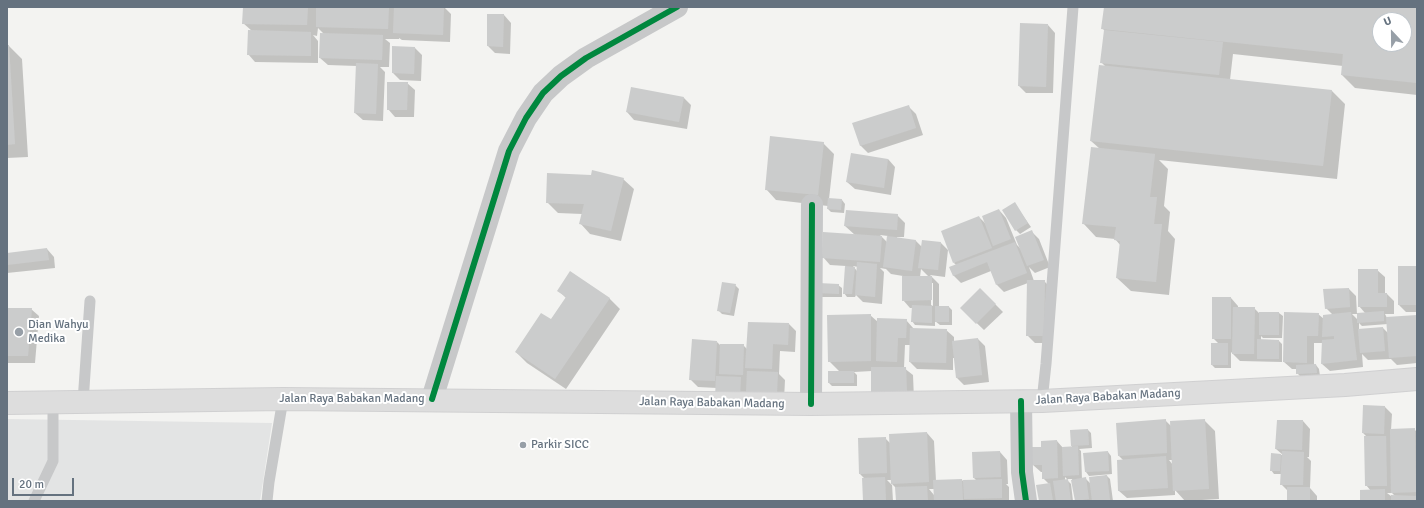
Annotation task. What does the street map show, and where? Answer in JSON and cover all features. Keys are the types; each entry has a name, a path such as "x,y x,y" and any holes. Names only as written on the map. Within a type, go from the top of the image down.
{"main road":[{"name":"Jalan Raya Babakan Madang","path":"7,403 283,399 432,399 811,404 1042,401 1344,385 1417,379"}],"street":[{"path":"432,399 509,151 526,118 543,93 561,76 586,58 677,7"},
{"path":"811,404 812,205"},
{"path":"1021,401 1022,472 1026,501"}],"lane":[{"path":"1042,401 1073,7"},
{"path":"83,402 90,301"},
{"path":"267,501 283,399"},
{"path":"34,501 53,461 53,402"}],"shaded area":[{"path":"7,419 272,423 260,501 7,501"}],"building":[{"path":"243,7 308,7 307,25 242,24"},
{"path":"316,7 389,7 388,29 316,27"},
{"path":"394,7 444,7 443,35 393,33"},
{"path":"1104,7 1417,7 1417,83 1341,75 1343,54 1101,29"},
{"path":"487,14 504,14 503,47 487,46"},
{"path":"1020,23 1048,24 1046,87 1018,86"},
{"path":"248,30 311,32 311,56 247,55"},
{"path":"1104,30 1223,42 1219,75 1100,63"},
{"path":"320,33 383,35 382,60 319,58"},
{"path":"7,45 9,45 15,144 7,145"},
{"path":"392,46 415,47 414,74 392,73"},
{"path":"356,63 378,64 376,114 354,113"},
{"path":"1099,65 1332,90 1323,166 1090,141"},
{"path":"387,82 408,82 407,110 387,110"},
{"path":"631,87 684,97 679,122 626,112"},
{"path":"909,105 916,128 860,146 852,123"},
{"path":"770,136 824,142 818,195 765,190"},
{"path":"1091,147 1155,154 1150,197 1157,197 1154,224 1162,224 1156,282 1116,278 1120,241 1114,240 1116,227 1082,224"},
{"path":"851,153 888,159 884,188 846,182"},
{"path":"592,170 624,178 611,231 579,224 584,204 546,203 547,173 591,175"},
{"path":"828,198 842,199 841,210 827,209"},
{"path":"1015,202 1028,223 1015,231 1002,210"},
{"path":"999,209 1011,239 993,246 982,216"},
{"path":"846,210 898,214 897,230 844,226"},
{"path":"979,216 992,248 953,263 941,231"},
{"path":"1032,230 1044,260 1027,266 1015,237"},
{"path":"823,232 882,236 880,262 822,258"},
{"path":"887,236 916,240 912,271 883,267"},
{"path":"922,240 941,242 938,270 918,268"},
{"path":"1015,242 1027,273 996,285 987,262 953,276 949,267"},
{"path":"47,248 49,260 7,265 7,253"},
{"path":"857,262 877,264 875,297 855,295"},
{"path":"845,266 855,267 852,294 843,294"},
{"path":"1398,266 1417,266 1417,305 1398,305"},
{"path":"1358,269 1378,269 1378,293 1387,293 1387,307 1358,307"},
{"path":"570,271 610,298 555,379 515,352 541,313 551,319 566,297 557,291"},
{"path":"902,276 932,276 932,300 902,301"},
{"path":"1027,280 1045,280 1044,336 1026,336"},
{"path":"722,282 736,284 730,313 717,311"},
{"path":"818,283 839,284 839,294 818,293"},
{"path":"980,288 996,304 976,324 960,308"},
{"path":"1349,288 1350,307 1325,309 1323,289"},
{"path":"1212,297 1231,297 1231,339 1212,339"},
{"path":"912,305 932,306 932,323 911,322"},
{"path":"935,306 949,306 949,322 935,322"},
{"path":"1233,307 1255,307 1254,354 1232,354"},
{"name":"Dian Wahyu Medika","path":"7,308 32,308 28,356 7,356"},
{"path":"1384,311 1384,321 1357,323 1357,313"},
{"path":"1259,312 1279,312 1279,335 1259,335"},
{"path":"1284,312 1319,313 1318,336 1307,336 1307,363 1283,362"},
{"path":"1351,312 1357,360 1321,364 1322,340 1334,339 1334,336 1322,337 1323,315"},
{"path":"871,314 871,361 828,362 827,315"},
{"path":"1417,315 1417,356 1389,358 1386,317"},
{"path":"877,318 907,319 906,338 898,338 897,362 876,361"},
{"path":"748,322 789,323 788,345 773,344 772,369 745,368"},
{"path":"1383,327 1385,351 1360,353 1358,329"},
{"path":"910,328 947,329 946,363 909,362"},
{"path":"978,338 982,375 956,378 952,341"},
{"path":"692,339 717,341 715,381 689,380"},
{"path":"1257,339 1279,340 1279,359 1257,359"},
{"path":"1211,343 1228,343 1228,365 1211,365"},
{"path":"720,344 744,344 743,375 719,374"},
{"path":"1316,364 1317,373 1296,374 1296,365"},
{"path":"871,367 906,367 907,392 871,393"},
{"path":"747,371 778,372 777,393 746,392"},
{"path":"828,371 854,371 854,383 828,383"},
{"path":"716,376 741,377 740,398 715,397"},
{"path":"1363,405 1385,406 1384,434 1362,433"},
{"path":"1166,419 1167,453 1118,456 1116,423"},
{"path":"1205,419 1209,489 1173,491 1170,421"},
{"path":"1277,420 1303,420 1302,450 1275,449"},
{"path":"1415,428 1416,492 1391,493 1390,429"},
{"path":"1088,429 1089,445 1071,446 1070,430"},
{"path":"927,432 929,482 891,484 889,434"},
{"path":"1364,436 1386,436 1387,486 1365,486"},
{"path":"886,437 887,473 859,474 858,438"},
{"path":"1057,440 1058,478 1042,479 1042,465 1032,465 1031,447 1041,447 1041,441"},
{"path":"1078,446 1079,475 1063,476 1062,447"},
{"path":"1000,451 1001,477 973,478 972,452"},
{"path":"1108,451 1109,471 1085,472 1083,453"},
{"path":"1282,451 1304,452 1303,485 1280,485"},
{"path":"1271,453 1281,454 1280,471 1270,471"},
{"path":"1166,456 1168,488 1118,491 1117,460"},
{"path":"1107,475 1110,500 1092,501 1089,477"},
{"path":"885,477 886,501 863,501 862,478"},
{"path":"1086,477 1089,499 1075,501 1071,480"},
{"path":"962,479 963,500 934,500 933,480"},
{"path":"1002,479 1002,498 964,499 963,480"},
{"path":"1068,479 1071,501 1056,501 1053,481"},
{"path":"1050,483 1053,501 1039,501 1036,485"},
{"path":"927,486 928,501 896,501 895,487"},
{"path":"1287,487 1310,487 1310,501 1287,501"},
{"path":"1385,489 1385,501 1360,501 1360,490"},
{"path":"1391,495 1417,496 1416,501 1391,501"}],"cycle path":[{"path":"432,399 509,151 526,118 543,93 561,76 586,58 677,7"},
{"path":"811,404 812,205"},
{"path":"1021,401 1022,472 1026,501"}],"place":[{"name":"Dian Wahyu Medika","path":"19,332"},
{"name":"Parkir SICC","path":"523,445"}]}
